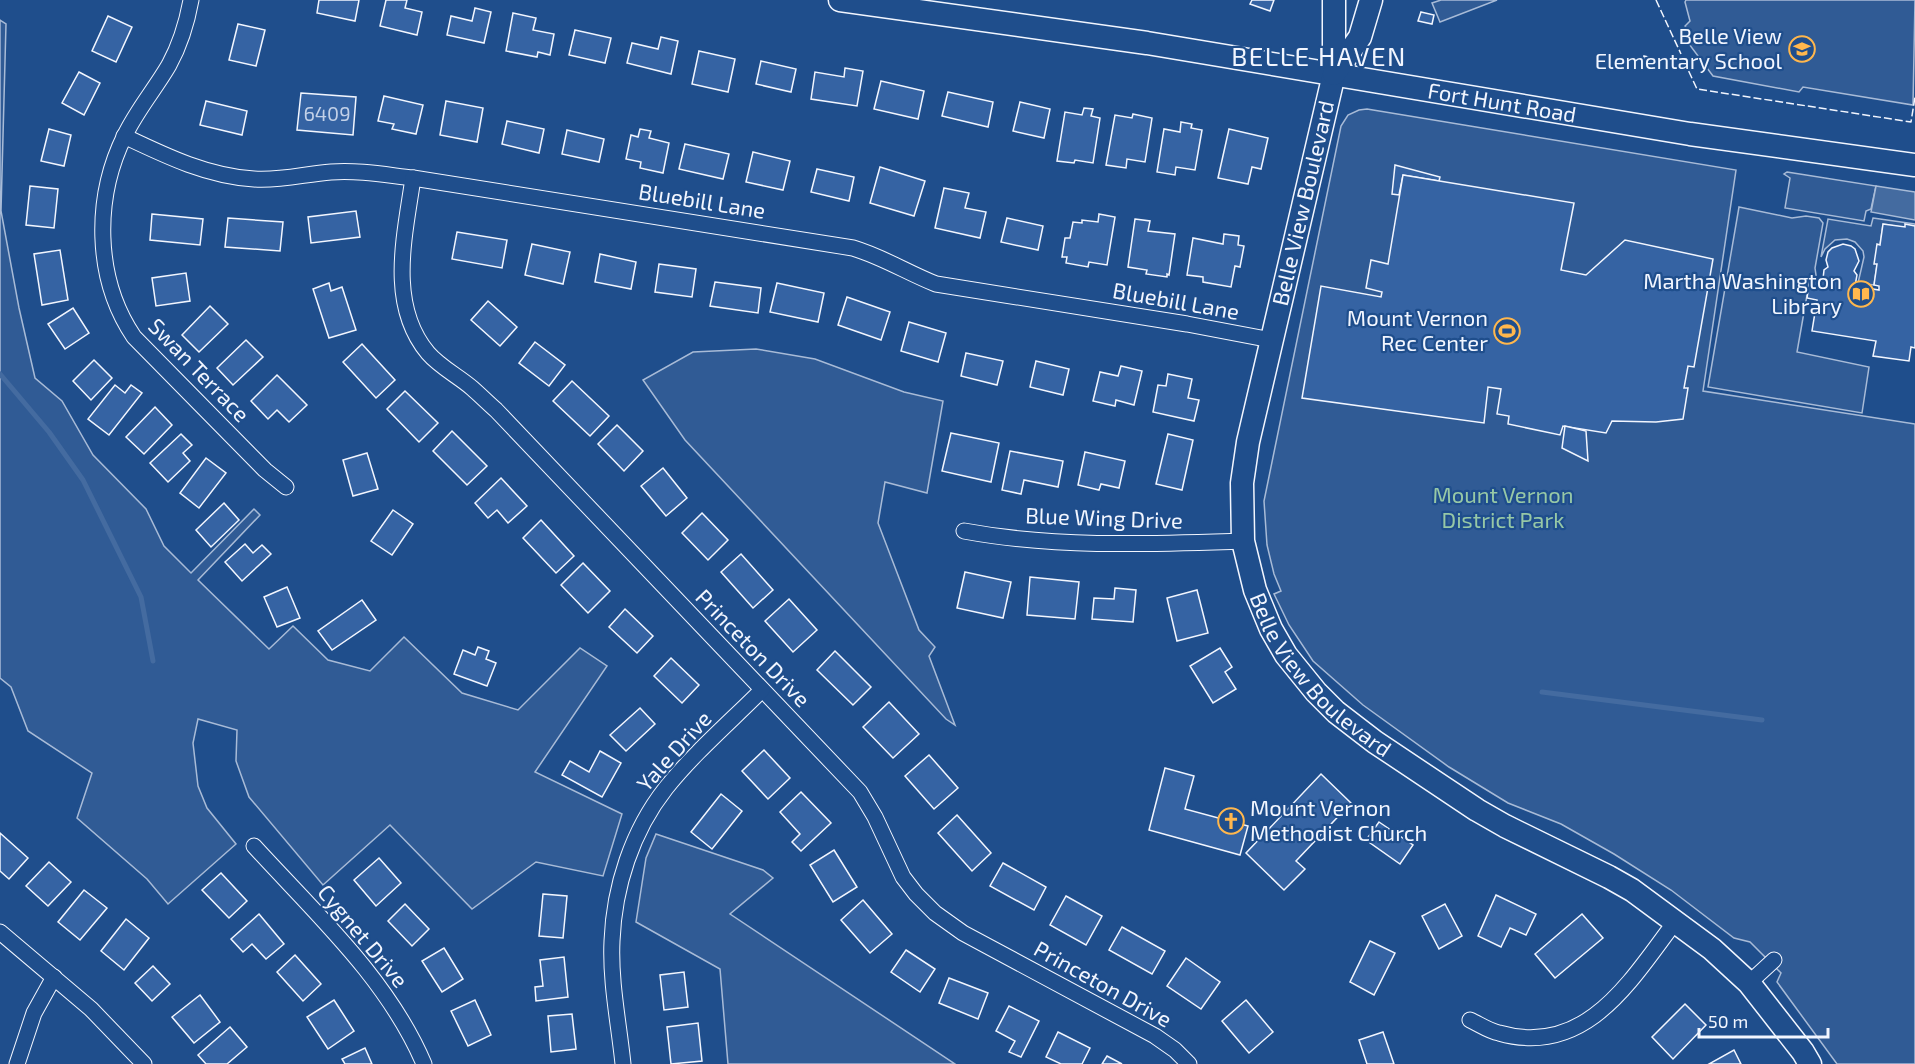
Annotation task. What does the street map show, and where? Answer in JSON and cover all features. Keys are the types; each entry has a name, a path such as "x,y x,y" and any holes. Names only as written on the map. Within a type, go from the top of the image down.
{"main road":[{"name":"Fort Hunt Road","path":"840,0 1141,42 1690,134 1915,165"},
{"name":"Belle View Boulevard","path":"1334,0 1334,74 1248,442 1242,483 1243,541 1255,590 1271,629 1300,674 1336,712 1375,742 1504,826 1632,890 1712,949 1749,983 1810,1064"},
{"name":"Belle View Boulevard","path":"1334,74 1360,36 1371,0"}],"street":[{"name":"Swan Terrace","path":"191,0 185,27 168,65 124,136 107,188 102,224 108,281 119,311 134,337 265,470 286,487"},
{"name":"Bluebill Lane","path":"124,136 199,170 232,177 279,180 331,172 366,172 413,178 853,248 876,255 919,278 936,284 1187,324 1271,340"},
{"name":"Princeton Drive","path":"413,178 402,273 409,318 428,353 496,410 860,792 875,817 903,877 935,913 963,933 1155,1036 1190,1064"},
{"name":"Blue Wing Drive","path":"964,531 1036,540 1125,545 1243,541"},
{"name":"Yale Drive","path":"623,1064 612,964 612,943 620,884 628,858 639,833 666,788 762,690"},
{"name":"Cygnet Drive","path":"254,846 372,978 407,1029 424,1064"},
{"path":"1470,1020 1497,1033 1511,1036 1552,1035 1579,1027 1602,1011 1631,981 1675,922"},
{"path":"0,932 91,1009 144,1064"},
{"path":"1749,983 1774,960"},
{"path":"17,1064 34,1013 54,977"}],"shaded area":[{"path":"1441,0 1497,0 1440,22 1432,3"},
{"name":"Belle View Elementary School","path":"1686,0 1915,0 1913,105 1803,87 1799,92 1713,76 1689,44 1692,37 1685,26 1690,21"},
{"path":"0,20 6,24 1,211 35,378 62,401 93,455 146,509 164,546 191,573 254,509 260,515 198,580 269,649 293,626 328,660 370,671 404,637 462,693 518,710 580,648 607,666 535,772 622,814 603,876 536,862 472,909 390,825 323,885 249,797 236,761 237,730 198,719 193,743 198,786 207,808 236,844 168,904 147,879 77,818 92,773 28,731 11,687 0,678"},
{"name":"Mount Vernon District Park","path":"1367,109 1736,170 1703,391 1915,424 1915,1064 1837,1064 1777,982 1781,973 1750,942 1734,938 1671,890 1614,854 1561,824 1508,803 1449,767 1363,705 1313,661 1289,625 1274,594 1281,591 1267,545 1264,501 1341,126 1348,115"},
{"path":"1787,172 1876,186 1871,209 1866,211 1864,221 1785,208 1790,178 1784,174"},
{"path":"1876,186 1915,192 1915,220 1871,212"},
{"path":"1739,207 1792,218 1806,216 1819,218 1823,223 1815,268 1816,278 1810,278 1797,352 1869,367 1862,413 1708,387"},
{"path":"1873,218 1915,224 1915,229 1883,224 1874,285 1858,283 1864,257 1863,251 1855,242 1847,239 1835,240 1825,249 1821,257 1828,219 1871,226"},
{"path":"756,349 815,359 904,392 943,401 927,493 885,482 878,523 919,630 935,647 929,656 955,725 946,719 685,440 643,380 693,352"},
{"path":"656,834 763,870 773,878 730,914 955,1064 728,1064 720,969 636,922 646,858"}],"building":[{"path":"319,0 359,0 355,21 317,13"},
{"path":"386,0 407,0 405,8 422,12 417,35 380,26"},
{"path":"1252,0 1274,0 1270,11 1250,4"},
{"path":"475,8 491,12 484,43 447,35 451,16 472,21"},
{"path":"1421,12 1434,15 1432,24 1418,21"},
{"path":"513,13 536,18 533,30 554,34 550,55 538,52 537,57 506,51"},
{"path":"108,16 132,27 116,62 92,51"},
{"path":"238,24 265,30 256,66 229,60"},
{"path":"575,30 611,38 605,63 569,55"},
{"path":"661,37 678,41 671,74 627,63 632,43 658,49"},
{"path":"699,51 735,59 728,92 692,84"},
{"path":"1644,56 1653,58 1652,64 1643,63"},
{"path":"761,61 796,69 791,92 756,84"},
{"path":"845,68 863,71 857,106 811,99 815,72 844,77"},
{"path":"79,72 100,83 84,115 62,103"},
{"path":"881,81 924,91 918,119 874,109"},
{"path":"948,92 993,102 988,127 942,116"},
{"path":"301,93 356,97 353,135 297,130"},
{"path":"384,96 423,105 416,134 392,129 394,124 378,121"},
{"path":"206,101 247,111 242,135 200,125"},
{"path":"446,101 483,108 477,142 440,135"},
{"path":"1020,102 1050,109 1044,138 1013,131"},
{"path":"1084,108 1093,109 1091,116 1100,118 1093,163 1075,160 1074,163 1057,161 1065,112 1082,115"},
{"path":"1133,114 1152,118 1145,162 1127,159 1126,168 1106,165 1115,115 1132,118"},
{"path":"507,121 544,129 539,153 502,144"},
{"path":"1181,122 1192,124 1191,128 1202,130 1195,170 1176,167 1175,175 1157,172 1164,129 1180,132"},
{"path":"49,129 71,135 64,166 41,161"},
{"path":"640,129 651,131 649,138 669,143 663,173 640,168 641,162 626,159 631,135 638,137"},
{"path":"1229,129 1268,138 1261,169 1252,167 1248,184 1218,178"},
{"path":"567,130 604,139 599,162 562,154"},
{"path":"685,144 729,154 723,179 679,169"},
{"path":"753,152 790,161 783,190 746,182"},
{"path":"1395,165 1440,177 1439,181 1403,175 1399,195 1392,194"},
{"path":"880,167 925,181 914,216 870,203"},
{"path":"817,169 854,177 849,201 811,192"},
{"name":"Mount Vernon Rec Center","path":"1403,175 1574,203 1561,270 1586,275 1625,240 1713,259 1694,367 1688,366 1684,388 1688,388 1683,419 1656,422 1612,421 1606,433 1563,426 1560,435 1508,424 1509,416 1497,414 1501,389 1488,387 1484,423 1302,398 1321,286 1381,297 1382,292 1366,288 1371,260 1388,264"},
{"path":"30,186 58,189 54,228 26,225"},
{"path":"944,188 969,193 965,208 986,212 980,238 935,228"},
{"path":"356,211 360,237 311,243 308,217"},
{"path":"152,214 203,219 200,245 150,240"},
{"path":"1099,214 1115,217 1107,265 1089,262 1088,267 1066,263 1067,257 1062,257 1065,238 1070,238 1073,222 1082,223 1082,220 1098,222"},
{"path":"228,218 283,222 280,251 225,247"},
{"path":"1007,218 1043,226 1038,250 1001,242"},
{"path":"1135,219 1150,221 1148,231 1175,234 1167,277 1146,274 1147,270 1128,267"},
{"name":"Martha Washington Library","path":"1883,224 1915,226 1915,348 1911,347 1909,361 1873,356 1876,341 1812,331 1817,300 1807,298 1810,278 1823,279 1824,270 1828,267 1826,260 1828,252 1832,248 1843,244 1855,249 1859,261 1854,271 1857,275 1855,286 1879,290 1879,286 1874,285 1877,264 1874,264"},
{"path":"457,232 507,240 502,268 452,259"},
{"path":"1224,234 1239,236 1238,245 1244,246 1240,267 1235,266 1231,287 1203,282 1203,277 1187,275 1193,238 1223,244"},
{"path":"532,244 570,252 563,284 525,275"},
{"path":"60,250 68,300 42,305 34,254"},
{"path":"600,254 636,262 631,289 595,282"},
{"path":"659,264 696,269 692,297 655,292"},
{"path":"186,273 190,301 156,306 152,278"},
{"path":"715,282 761,288 758,313 710,306"},
{"path":"329,283 331,291 342,287 356,330 329,338 313,289"},
{"path":"777,283 824,293 818,322 770,312"},
{"path":"847,297 890,312 881,340 838,325"},
{"path":"488,301 517,327 500,346 471,320"},
{"path":"210,306 228,324 199,352 182,335"},
{"path":"73,308 89,333 65,349 48,324"},
{"path":"909,322 946,333 938,362 901,351"},
{"path":"246,340 263,357 233,385 217,368"},
{"path":"535,342 565,365 549,386 519,363"},
{"path":"362,344 395,380 376,398 343,362"},
{"path":"966,353 1003,361 997,385 961,376"},
{"path":"94,360 112,378 91,400 73,381"},
{"path":"1036,361 1069,369 1063,395 1030,387"},
{"path":"1121,366 1142,371 1134,405 1116,400 1115,406 1093,401 1100,372 1118,376"},
{"path":"1168,374 1192,379 1188,398 1199,400 1194,421 1153,412 1158,385 1166,386"},
{"path":"277,375 307,405 289,422 277,410 268,419 251,401"},
{"path":"572,381 609,416 590,436 553,401"},
{"path":"115,385 125,393 131,385 142,393 109,435 88,419"},
{"path":"405,391 438,423 419,442 387,409"},
{"path":"155,407 172,425 144,454 126,437"},
{"path":"617,425 643,451 624,471 598,444"},
{"path":"1565,426 1586,431 1588,461 1562,448"},
{"path":"452,431 487,466 467,485 433,451"},
{"path":"951,433 999,443 991,482 942,471"},
{"path":"181,434 192,445 183,453 190,461 168,482 150,463"},
{"path":"1168,434 1193,440 1182,490 1156,484"},
{"path":"1010,451 1063,461 1058,487 1024,480 1021,494 1002,490"},
{"path":"1085,452 1125,461 1119,488 1101,484 1099,490 1078,485"},
{"path":"367,453 378,489 353,496 343,460"},
{"path":"206,458 226,473 199,508 180,493"},
{"path":"663,468 687,498 666,516 641,486"},
{"path":"501,478 527,506 508,523 497,510 488,518 475,503"},
{"path":"224,503 239,520 211,547 196,530"},
{"path":"393,510 413,524 392,555 371,541"},
{"path":"702,513 728,540 708,560 682,533"},
{"path":"541,520 574,556 556,573 523,538"},
{"path":"245,544 253,553 262,545 271,554 242,581 225,562"},
{"path":"741,554 773,590 753,608 721,572"},
{"path":"583,563 610,591 588,613 561,585"},
{"path":"965,572 1011,582 1003,618 957,608"},
{"path":"1030,577 1079,582 1075,619 1027,615"},
{"path":"287,587 300,618 277,627 264,597"},
{"path":"1115,588 1136,590 1133,622 1092,619 1094,598 1114,599"},
{"path":"1197,590 1208,633 1177,641 1167,598"},
{"path":"789,599 817,630 793,652 765,621"},
{"path":"362,600 376,620 332,650 318,631"},
{"path":"625,609 653,636 637,653 609,627"},
{"path":"478,647 489,651 486,659 496,663 487,686 454,674 463,650 475,655"},
{"path":"1220,648 1232,667 1225,672 1236,689 1213,703 1190,666"},
{"path":"835,651 871,687 853,705 817,670"},
{"path":"671,658 699,685 682,703 654,676"},
{"path":"889,702 919,734 893,758 863,727"},
{"path":"640,708 655,724 626,751 610,735"},
{"path":"764,750 790,778 768,799 742,771"},
{"path":"600,751 621,763 602,797 562,775 570,761 589,772"},
{"path":"929,755 958,788 934,809 905,776"},
{"path":"1165,768 1194,776 1185,809 1248,826 1240,855 1149,830"},
{"path":"1321,774 1351,803 1296,861 1305,869 1284,890 1246,853"},
{"path":"801,792 831,823 801,851 792,842 800,834 780,812"},
{"path":"721,794 742,811 712,849 691,832"},
{"path":"957,815 991,853 972,871 938,833"},
{"path":"1379,822 1413,845 1400,864 1366,840"},
{"path":"0,833 28,858 9,879 0,871"},
{"path":"834,850 857,887 833,902 810,865"},
{"path":"379,858 401,883 376,906 354,880"},
{"path":"49,862 71,882 48,906 26,886"},
{"path":"1003,863 1046,887 1034,910 990,886"},
{"path":"221,873 247,901 229,918 202,890"},
{"path":"84,890 107,908 80,940 58,922"},
{"path":"543,894 567,896 563,938 539,936"},
{"path":"1496,895 1536,914 1526,935 1510,928 1501,947 1478,936"},
{"path":"1066,896 1102,916 1086,945 1050,925"},
{"path":"863,900 892,934 870,953 841,920"},
{"path":"405,904 429,929 412,946 388,921"},
{"path":"1445,904 1462,936 1439,949 1422,916"},
{"path":"259,914 284,944 266,959 252,944 243,952 231,939"},
{"path":"1582,914 1603,938 1555,978 1535,954"},
{"path":"126,919 149,938 124,970 101,951"},
{"path":"1122,927 1165,951 1152,974 1109,950"},
{"path":"1370,941 1395,953 1374,995 1350,982"},
{"path":"444,948 463,979 442,992 422,961"},
{"path":"906,950 935,969 920,992 891,972"},
{"path":"295,955 321,984 303,1001 277,972"},
{"path":"564,957 568,997 536,1001 535,987 543,986 540,960"},
{"path":"1186,958 1220,982 1201,1009 1167,986"},
{"path":"153,966 170,984 152,1001 135,983"},
{"path":"684,972 688,1007 664,1010 660,975"},
{"path":"949,978 988,993 978,1019 939,1003"},
{"path":"200,995 220,1022 194,1043 172,1017"},
{"path":"334,1000 354,1031 328,1049 307,1017"},
{"path":"475,1000 491,1035 468,1046 451,1011"},
{"path":"1246,1000 1273,1032 1249,1053 1222,1021"},
{"path":"1685,1004 1706,1025 1673,1059 1652,1037"},
{"path":"1009,1006 1039,1021 1021,1057 1009,1052 1015,1041 996,1031"},
{"path":"572,1014 576,1049 551,1052 548,1016"},
{"path":"698,1023 702,1061 671,1064 667,1027"},
{"path":"230,1027 247,1047 227,1064 206,1064 198,1055"},
{"path":"1058,1032 1090,1048 1082,1064 1061,1064 1046,1057"},
{"path":"1383,1032 1394,1064 1367,1064 1359,1040"},
{"path":"365,1048 372,1064 345,1064 342,1059"},
{"path":"1734,1050 1741,1064 1709,1064"},
{"path":"1107,1056 1122,1064 1102,1064"}],"waterway":[{"path":"0,374 49,432 83,480 141,597 153,661"},
{"path":"1542,692 1762,720"}],"fence":[{"path":"1656,0 1681,54"},
{"path":"1684,61 1697,89 1911,122 1915,97"}],"place":[{"name":"Belle View Elementary School","path":"1802,49"},
{"name":"Martha Washington Library","path":"1861,294"},
{"name":"Mount Vernon Rec Center","path":"1507,331"},
{"name":"Mount Vernon Methodist Church","path":"1231,821"}],"district":[{"name":"BELLE HAVEN","path":"1319,57"}]}
